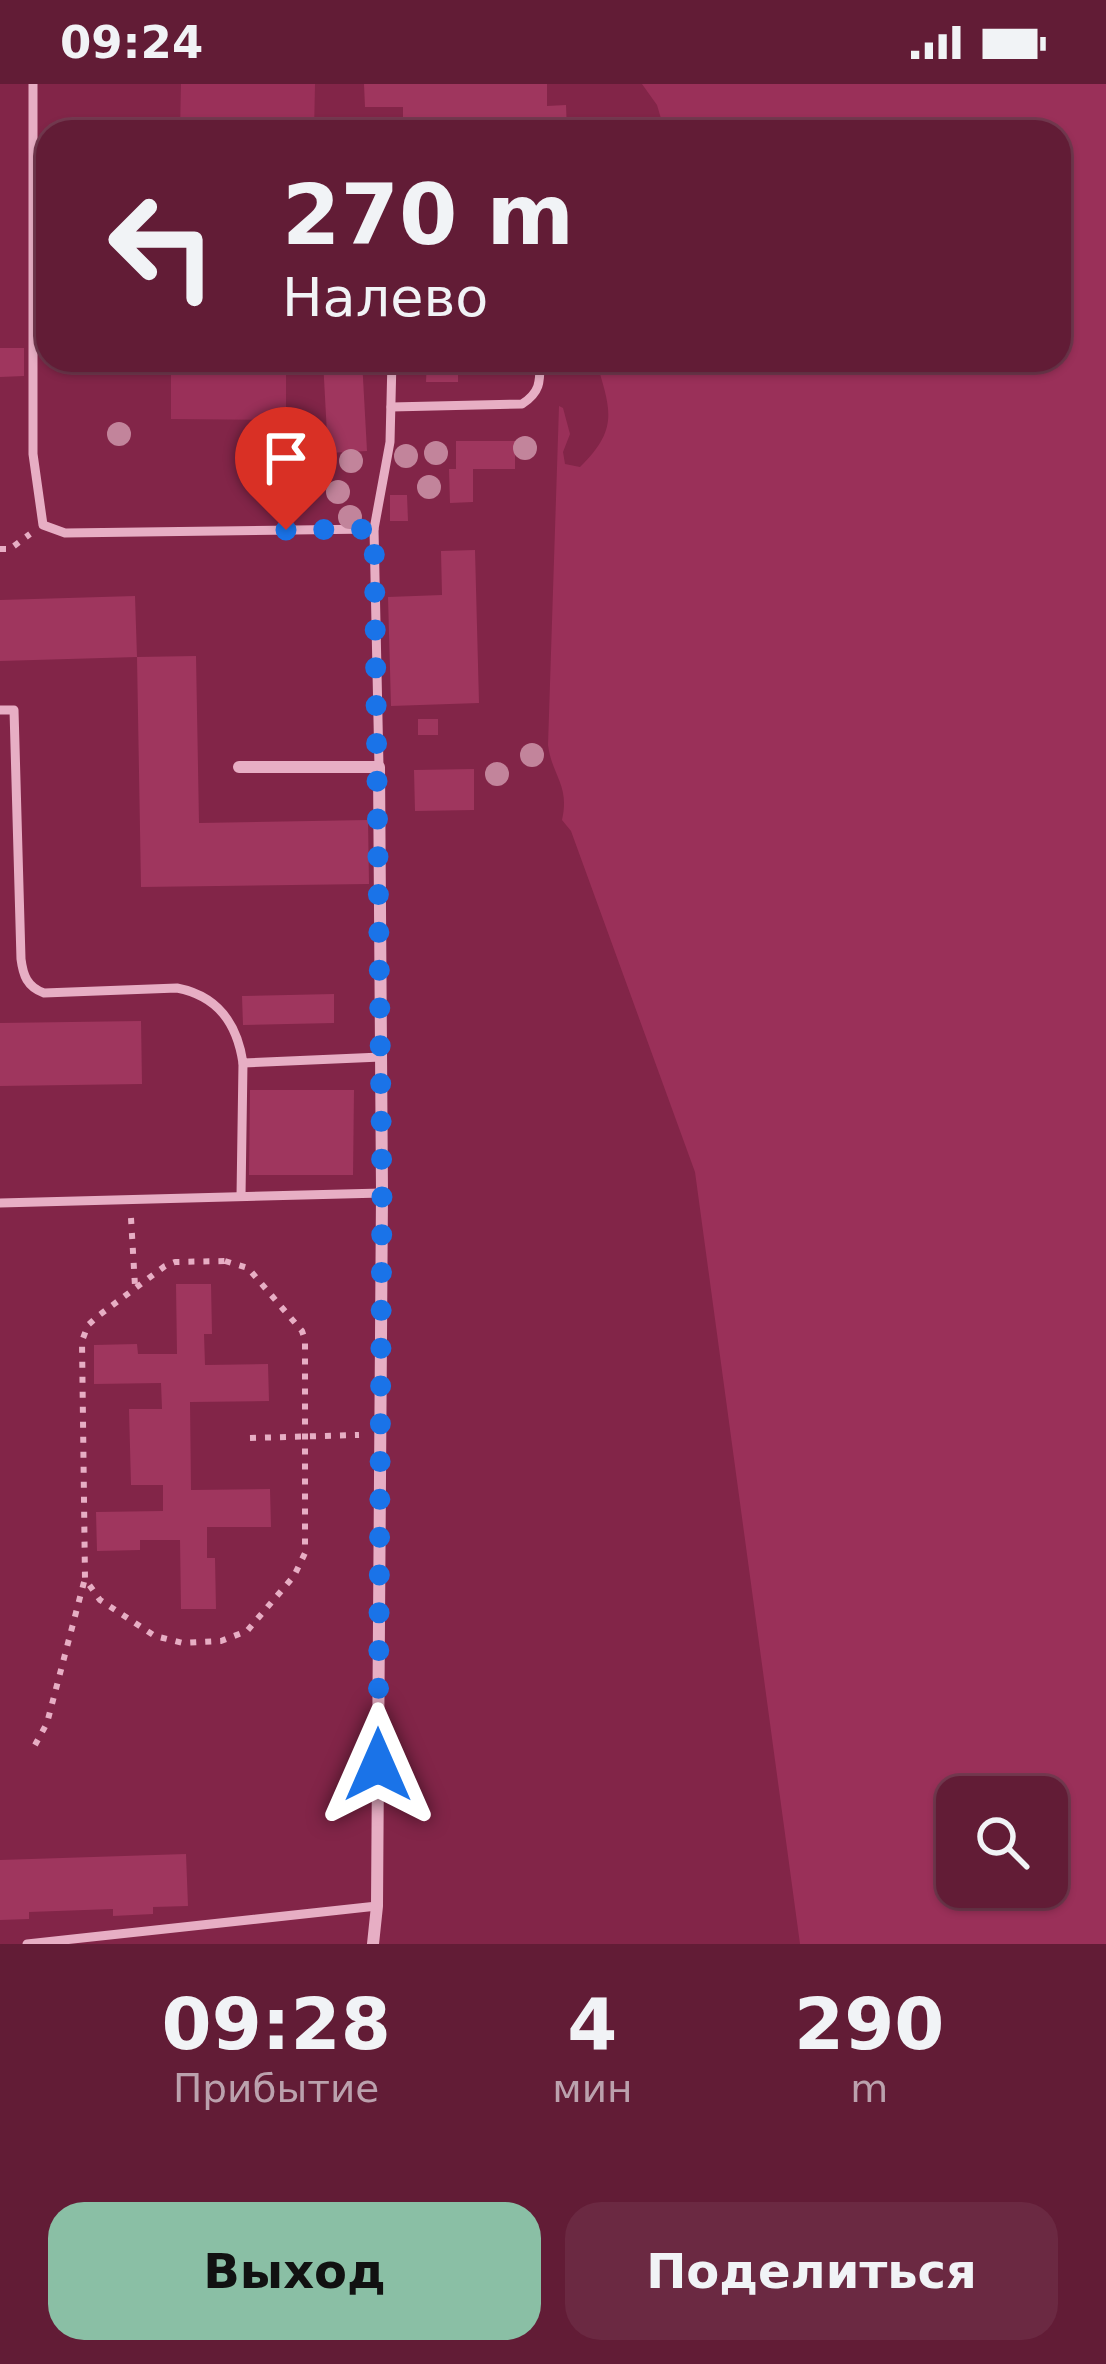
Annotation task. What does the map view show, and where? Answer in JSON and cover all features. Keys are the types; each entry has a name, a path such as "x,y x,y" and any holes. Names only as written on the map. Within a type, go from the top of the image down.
{"street":[{"path":"239,767 379,767 382,1193 374,1944"}],"lane":[{"path":"33,84 33,454 43,525 65,533 374,529"},
{"path":"379,767 374,529 390,442 392,372"},
{"path":"392,407 521,404 539,387 540,372"},
{"path":"0,710 14,710 21,958 28,983 44,993 177,988 209,999 238,1035 243,1063 241,1196"},
{"path":"243,1063 381,1057"},
{"path":"0,1203 382,1193"},
{"path":"27,1944 377,1906"}],"path":[{"path":"0,549 10,549 43,525"},
{"path":"133,1200 135,1286"},
{"path":"35,1745 47,1723 85,1579 82,1341 88,1324 135,1286 175,1262 225,1261 248,1268 305,1340 305,1553 294,1576 247,1631 221,1641 168,1641 100,1600 85,1579"},
{"path":"250,1438 380,1438"}],"shaded area":[{"path":"181,84 315,84 314,120 180,120"},
{"path":"642,84 1106,84 1106,1944 800,1944 695,1172 571,831 562,820 562,789 548,745 559,406 570,434 563,452 565,464 580,467 606,429 608,405 599,372 1071,372 1071,120 661,120"},
{"path":"171,372 286,372 286,420 171,419"}],"building":[{"path":"364,84 547,84 547,106 566,105 567,120 403,120 403,107 365,107"},
{"path":"0,348 24,348 24,376 0,377"},
{"path":"324,372 363,372 367,451 328,453"},
{"path":"426,372 519,372 458,373 458,382 426,382"},
{"path":"456,441 515,441 515,469 473,469 473,502 450,503 449,469 456,469"},
{"path":"390,495 407,495 408,521 390,521"},
{"path":"475,550 479,703 391,706 388,597 442,595 441,551"},
{"path":"135,596 137,657 0,661 0,600"},
{"path":"196,656 199,823 368,820 369,884 141,887 137,657"},
{"path":"418,719 438,719 438,735 418,735"},
{"path":"474,769 474,810 415,811 414,770"},
{"path":"334,994 334,1023 243,1025 242,996"},
{"path":"141,1021 142,1084 0,1086 0,1023"},
{"path":"250,1090 354,1090 353,1175 249,1175"},
{"path":"176,1284 211,1284 212,1334 204,1334 205,1365 268,1364 269,1401 190,1402 191,1490 270,1489 271,1527 207,1527 207,1558 215,1558 216,1609 181,1609 180,1540 140,1540 140,1550 97,1551 96,1512 163,1511 163,1485 131,1485 129,1409 162,1409 161,1383 94,1384 94,1345 137,1344 138,1354 177,1354"},
{"path":"186,1854 188,1906 153,1907 153,1914 113,1916 113,1909 29,1912 29,1919 0,1920 0,1860"}],"route":[{"path":"286,530 374,529 382,1193 378,1765"}]}
